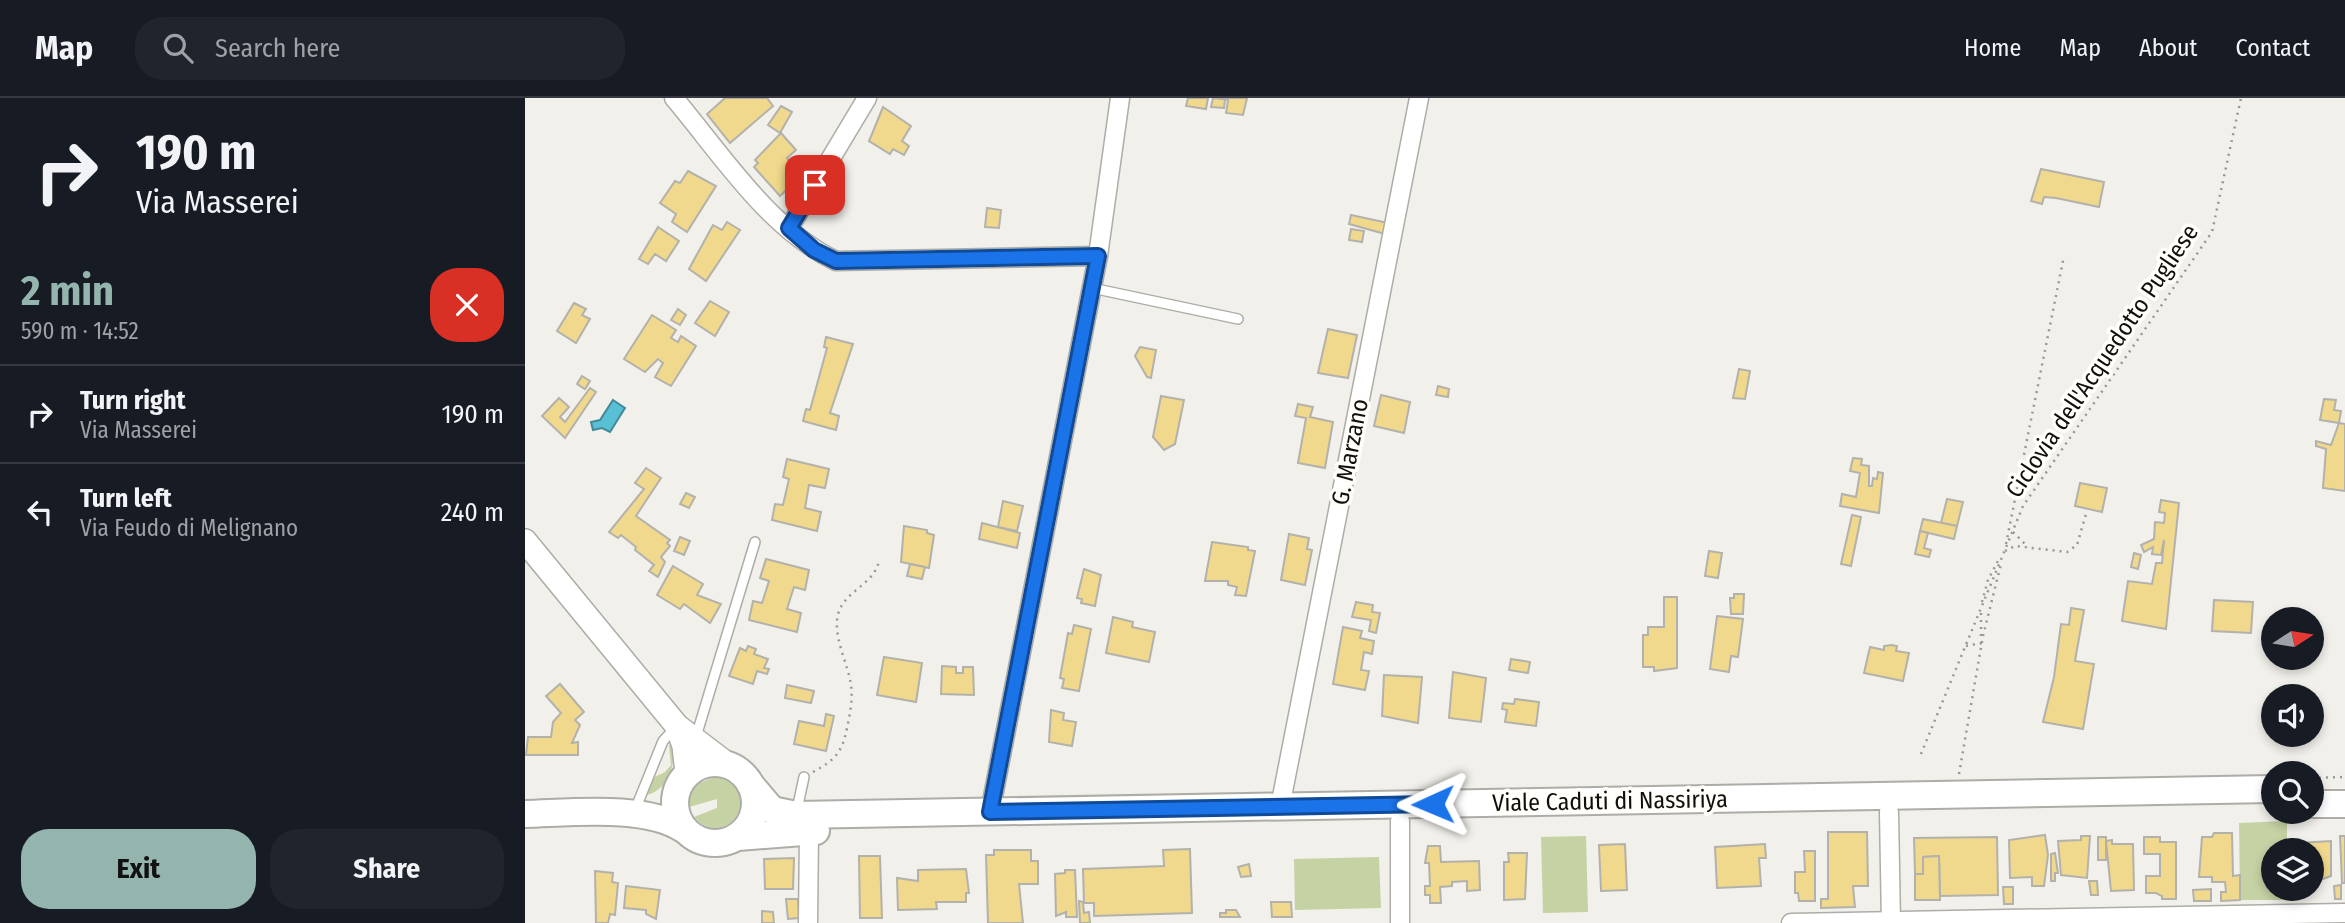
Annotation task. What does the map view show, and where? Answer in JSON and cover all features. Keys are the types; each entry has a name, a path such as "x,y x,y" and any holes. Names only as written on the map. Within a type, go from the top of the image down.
{"main road":[{"path":"525,814 635,811 669,821 695,839 712,844 738,837 751,822 755,803 750,784 741,772 727,764 702,765 665,797 635,811"},
{"path":"683,780 674,808 683,829"},
{"name":"Viale Caduti di Nassiriya","path":"750,784 772,810 803,823 1400,821 2261,805"},
{"path":"2324,788 2345,788"},
{"name":"Viale Caduti di Nassiriya","path":"738,837 803,823 990,812 2261,789"},
{"path":"2324,804 2345,804"}],"street":[{"path":"674,98 765,206 814,250 836,261 1098,256"},
{"path":"789,228 867,98"},
{"path":"990,812 1098,256 1120,98"},
{"name":"G. Marzano","path":"1280,807 1419,98"},
{"path":"525,541 684,737 727,764"},
{"path":"683,780 684,737"},
{"path":"1889,812 1891,922"},
{"path":"1400,821 1400,923"},
{"path":"803,823 808,923"},
{"path":"1791,923 2345,913"}],"lane":[{"path":"1092,288 1238,319"},
{"path":"635,811 663,741 684,737 706,706 755,542"},
{"path":"803,823 804,777"}],"path":[{"name":"Ciclovia dell'Acquedotto Pugliese","path":"1921,754 2023,506 2212,232 2241,98"},
{"path":"1957,794 1982,643 2004,553 2064,256"},
{"path":"2004,553 2015,546 2060,552 2072,550 2081,536 2086,514"},
{"path":"2010,523 2013,532 2028,547"},
{"path":"804,777 834,760 844,744 851,688 839,636 839,612 843,604 875,574 879,562"},
{"path":"1981,608 1982,643"},
{"path":"1965,646 1982,643"},
{"path":"2324,778 2345,777"}],"green space":[{"path":"672,744 673,760 669,776 659,789 643,796 650,779 665,772 671,765 669,745"},
{"path":"714,777 735,787 740,800 738,814 733,821 717,828 707,827 694,817 717,808 717,799 689,807 690,794 697,784"},
{"path":"2239,823 2287,824 2287,838 2261,838 2261,900 2240,900"},
{"path":"1586,836 1588,912 1543,913 1541,837"},
{"path":"1379,857 1381,908 1295,910 1294,859"}],"water":[{"path":"613,400 625,408 610,432 602,428 593,430 591,422 600,420"}],"building":[{"path":"725,98 767,98 773,106 730,143 707,114"},
{"path":"1188,98 1208,98 1206,109 1186,106"},
{"path":"1213,98 1225,99 1224,108 1211,107"},
{"path":"1217,98 1247,98 1243,115 1226,113 1228,100"},
{"path":"781,106 792,112 780,133 768,125"},
{"path":"883,107 911,126 902,141 909,146 904,155 893,149 890,154 869,141"},
{"path":"781,133 796,150 787,158 799,171 792,178 795,182 780,196 754,167 758,163 755,160"},
{"path":"2041,169 2104,182 2099,207 2056,198 2044,197 2042,204 2031,201"},
{"path":"688,171 716,186 687,232 672,222 676,214 660,203 675,181 680,183"},
{"path":"987,208 1001,210 999,228 985,227"},
{"path":"1351,215 1388,223 1385,234 1349,224"},
{"path":"727,222 740,230 706,281 689,269 713,225 722,230"},
{"path":"658,227 679,241 666,261 655,254 648,264 639,259"},
{"path":"1351,229 1364,231 1362,242 1349,240"},
{"path":"710,301 729,312 715,336 695,323"},
{"path":"574,303 586,309 582,315 590,319 576,343 557,331"},
{"path":"678,309 686,315 680,325 671,320"},
{"path":"652,315 676,330 671,338 678,342 681,336 696,346 671,386 655,377 663,363 658,359 645,372 624,359"},
{"path":"1328,329 1357,335 1348,378 1318,373"},
{"path":"826,337 853,344 830,413 839,416 836,430 803,421 806,409 810,410 827,348 824,347"},
{"path":"1140,347 1156,350 1151,378 1147,377 1135,356"},
{"path":"1739,369 1750,371 1745,399 1733,398"},
{"path":"582,376 590,381 585,389 577,384"},
{"path":"1438,386 1449,389 1448,397 1436,395"},
{"path":"590,388 596,392 565,438 542,416 559,398 569,407 560,417 565,422"},
{"path":"1381,395 1410,402 1404,433 1374,426"},
{"path":"1161,396 1184,400 1175,444 1164,450 1153,437"},
{"path":"2324,399 2336,400 2334,410 2341,411 2339,423 2320,420"},
{"path":"1298,404 1313,407 1310,417 1333,422 1325,468 1298,463 1306,418 1295,416"},
{"path":"2339,423 2345,424 2345,491 2323,488 2326,449 2316,446 2316,441 2331,445"},
{"path":"1853,458 1862,459 1861,465 1869,466 1869,486 1872,486 1873,478 1877,479 1878,472 1883,473 1879,513 1840,506 1842,494 1856,497 1860,473 1850,471"},
{"path":"787,459 829,469 825,488 809,485 805,508 821,512 817,531 772,520 775,504 783,505 789,479 783,477"},
{"path":"646,468 661,478 636,516 670,540 667,543 670,546 661,557 665,562 658,577 649,571 654,565 635,550 636,547 621,535 618,538 609,532 644,489 635,483"},
{"path":"2080,483 2107,488 2102,512 2075,506"},
{"path":"686,493 695,497 689,508 680,504"},
{"path":"1947,499 1963,502 1957,526 1941,523"},
{"path":"2161,500 2179,503 2166,629 2122,621 2128,581 2152,584 2156,563 2162,563 2164,540 2161,555 2152,554 2153,547 2144,552 2141,545 2154,539 2155,522 2164,523 2165,513 2159,512"},
{"path":"1003,501 1023,506 1017,531 998,527"},
{"path":"1852,515 1861,517 1851,566 1841,564"},
{"path":"1923,519 1957,526 1954,539 1920,531"},
{"path":"982,523 1020,533 1017,548 979,539"},
{"path":"904,526 927,530 927,533 934,535 929,568 901,562"},
{"path":"1920,531 1928,533 1924,548 1931,550 1929,557 1915,554"},
{"path":"1289,534 1309,538 1307,549 1312,550 1305,585 1281,580"},
{"path":"680,537 690,541 684,555 674,551"},
{"path":"1212,542 1248,547 1248,550 1255,551 1246,596 1235,595 1237,587 1228,585 1228,581 1205,581"},
{"path":"1709,551 1722,553 1718,578 1705,576"},
{"path":"2134,553 2141,555 2138,569 2131,567"},
{"path":"766,559 809,570 805,590 794,587 787,609 801,613 797,632 749,620 753,601 762,603 769,581 760,578"},
{"path":"910,564 925,567 922,579 907,576"},
{"path":"673,566 703,584 697,595 721,604 710,623 684,604 680,609 657,595"},
{"path":"1084,569 1101,575 1095,606 1081,603 1082,599 1077,598"},
{"path":"1734,594 1744,594 1743,614 1731,614 1730,598 1734,598"},
{"path":"1664,597 1677,597 1677,668 1654,671 1654,667 1643,667 1643,635 1648,635 1648,627 1664,627"},
{"path":"2214,600 2253,602 2251,633 2212,631"},
{"path":"1356,602 1373,605 1372,612 1380,613 1376,633 1369,631 1371,620 1352,617"},
{"path":"2071,608 2084,610 2075,661 2094,664 2083,729 2043,722 2054,677 2061,624 2069,625"},
{"path":"1717,616 1743,619 1738,657 1731,656 1729,672 1710,669"},
{"path":"1113,617 1133,622 1132,627 1155,632 1149,662 1106,653"},
{"path":"1074,625 1091,629 1079,691 1062,688 1064,679 1060,678 1068,633 1072,634"},
{"path":"1343,627 1362,631 1360,638 1374,641 1372,654 1364,652 1361,670 1369,671 1365,690 1333,684"},
{"path":"748,646 756,649 754,654 768,659 764,668 769,669 767,674 757,671 753,684 729,676 740,648 746,651"},
{"path":"1884,646 1897,646 1896,651 1909,653 1903,681 1864,673 1870,647 1884,650"},
{"path":"884,657 922,663 916,702 877,695"},
{"path":"1511,659 1530,662 1528,673 1509,670"},
{"path":"942,666 956,667 956,673 963,673 963,667 973,667 974,695 941,694"},
{"path":"1453,672 1486,678 1481,722 1449,718"},
{"path":"1384,675 1422,677 1418,723 1382,716"},
{"path":"560,684 584,712 575,720 580,725 572,743 578,742 578,755 526,755 528,737 551,737 553,722 561,713 546,696"},
{"path":"787,685 814,691 811,703 785,698"},
{"path":"1515,699 1539,702 1536,726 1505,722 1507,710 1502,709 1503,703 1514,704"},
{"path":"1051,710 1064,713 1063,720 1076,722 1072,746 1049,742"},
{"path":"826,714 834,716 826,751 794,744 799,721 824,726"},
{"path":"1828,832 1867,832 1868,886 1853,886 1855,907 1821,908 1821,899 1828,899"},
{"path":"2214,833 2232,833 2233,876 2240,875 2240,900 2221,901 2221,892 2226,892 2225,882 2212,882 2212,877 2199,877 2202,837 2212,837"},
{"path":"2045,835 2048,855 2044,886 2032,886 2032,877 2010,878 2009,840"},
{"path":"2081,836 2090,836 2087,878 2061,875 2058,841 2081,840"},
{"path":"2340,836 2345,836 2345,883 2342,883"},
{"path":"1997,837 1998,895 1940,896 1939,856 1923,857 1923,874 1915,874 1914,838"},
{"path":"2098,837 2106,837 2106,860 2098,860"},
{"path":"2144,837 2160,837 2160,842 2176,842 2176,899 2162,899 2162,896 2156,893 2146,893 2146,876 2160,876 2160,854 2144,854"},
{"path":"2112,840 2112,844 2133,844 2134,890 2111,891 2106,841"},
{"path":"2324,841 2331,841 2331,876 2324,879"},
{"path":"1625,844 1627,890 1601,891 1599,845"},
{"path":"1765,844 1766,858 1759,858 1761,886 1717,888 1715,847"},
{"path":"1428,846 1440,846 1441,862 1479,861 1480,890 1467,891 1467,881 1452,882 1452,886 1440,887 1441,903 1430,903 1430,895 1425,895 1425,886 1430,886 1429,863 1425,863"},
{"path":"1190,849 1192,913 1094,916 1094,903 1084,903 1083,869 1164,866 1163,850"},
{"path":"994,850 1031,850 1031,861 1038,861 1038,884 1019,884 1023,923 988,923 986,855 994,855"},
{"path":"1804,851 1815,851 1815,901 1799,901 1798,893 1795,893 1795,872 1805,872"},
{"path":"1508,853 1527,853 1525,899 1504,900 1504,862 1509,862"},
{"path":"2055,853 2058,873 2055,873 2055,881 2051,881 2051,854"},
{"path":"859,856 880,856 882,918 860,918"},
{"path":"1939,856 1940,900 1915,900 1915,874 1923,874 1923,857"},
{"path":"794,858 793,889 765,889 764,859"},
{"path":"1249,864 1251,876 1241,877 1238,867"},
{"path":"966,869 969,893 966,893 966,902 936,902 937,909 898,910 897,878 918,881 918,870"},
{"path":"1065,870 1075,870 1077,917 1066,917 1066,912 1056,916 1055,874 1065,873"},
{"path":"595,871 613,873 612,882 618,883 615,915 610,914 608,923 596,923"},
{"path":"2089,881 2097,881 2098,895 2091,895"},
{"path":"2341,885 2341,899 2335,899 2334,886"},
{"path":"626,886 660,890 656,919 646,914 646,910 624,908"},
{"path":"2003,887 2013,887 2013,904 2004,904"},
{"path":"2211,889 2211,901 2194,901 2193,890"},
{"path":"786,899 798,899 799,918 788,919"},
{"path":"1079,901 1083,902 1084,913 1089,912 1090,923 1080,923"},
{"path":"1271,902 1291,902 1292,917 1272,917"},
{"path":"1226,910 1236,910 1240,917 1220,917 1220,913 1226,913"},
{"path":"762,911 773,912 774,923 762,923"}],"route":[{"path":"815,185 789,228 814,250 836,261 1098,256 990,812 1433,804"}]}
